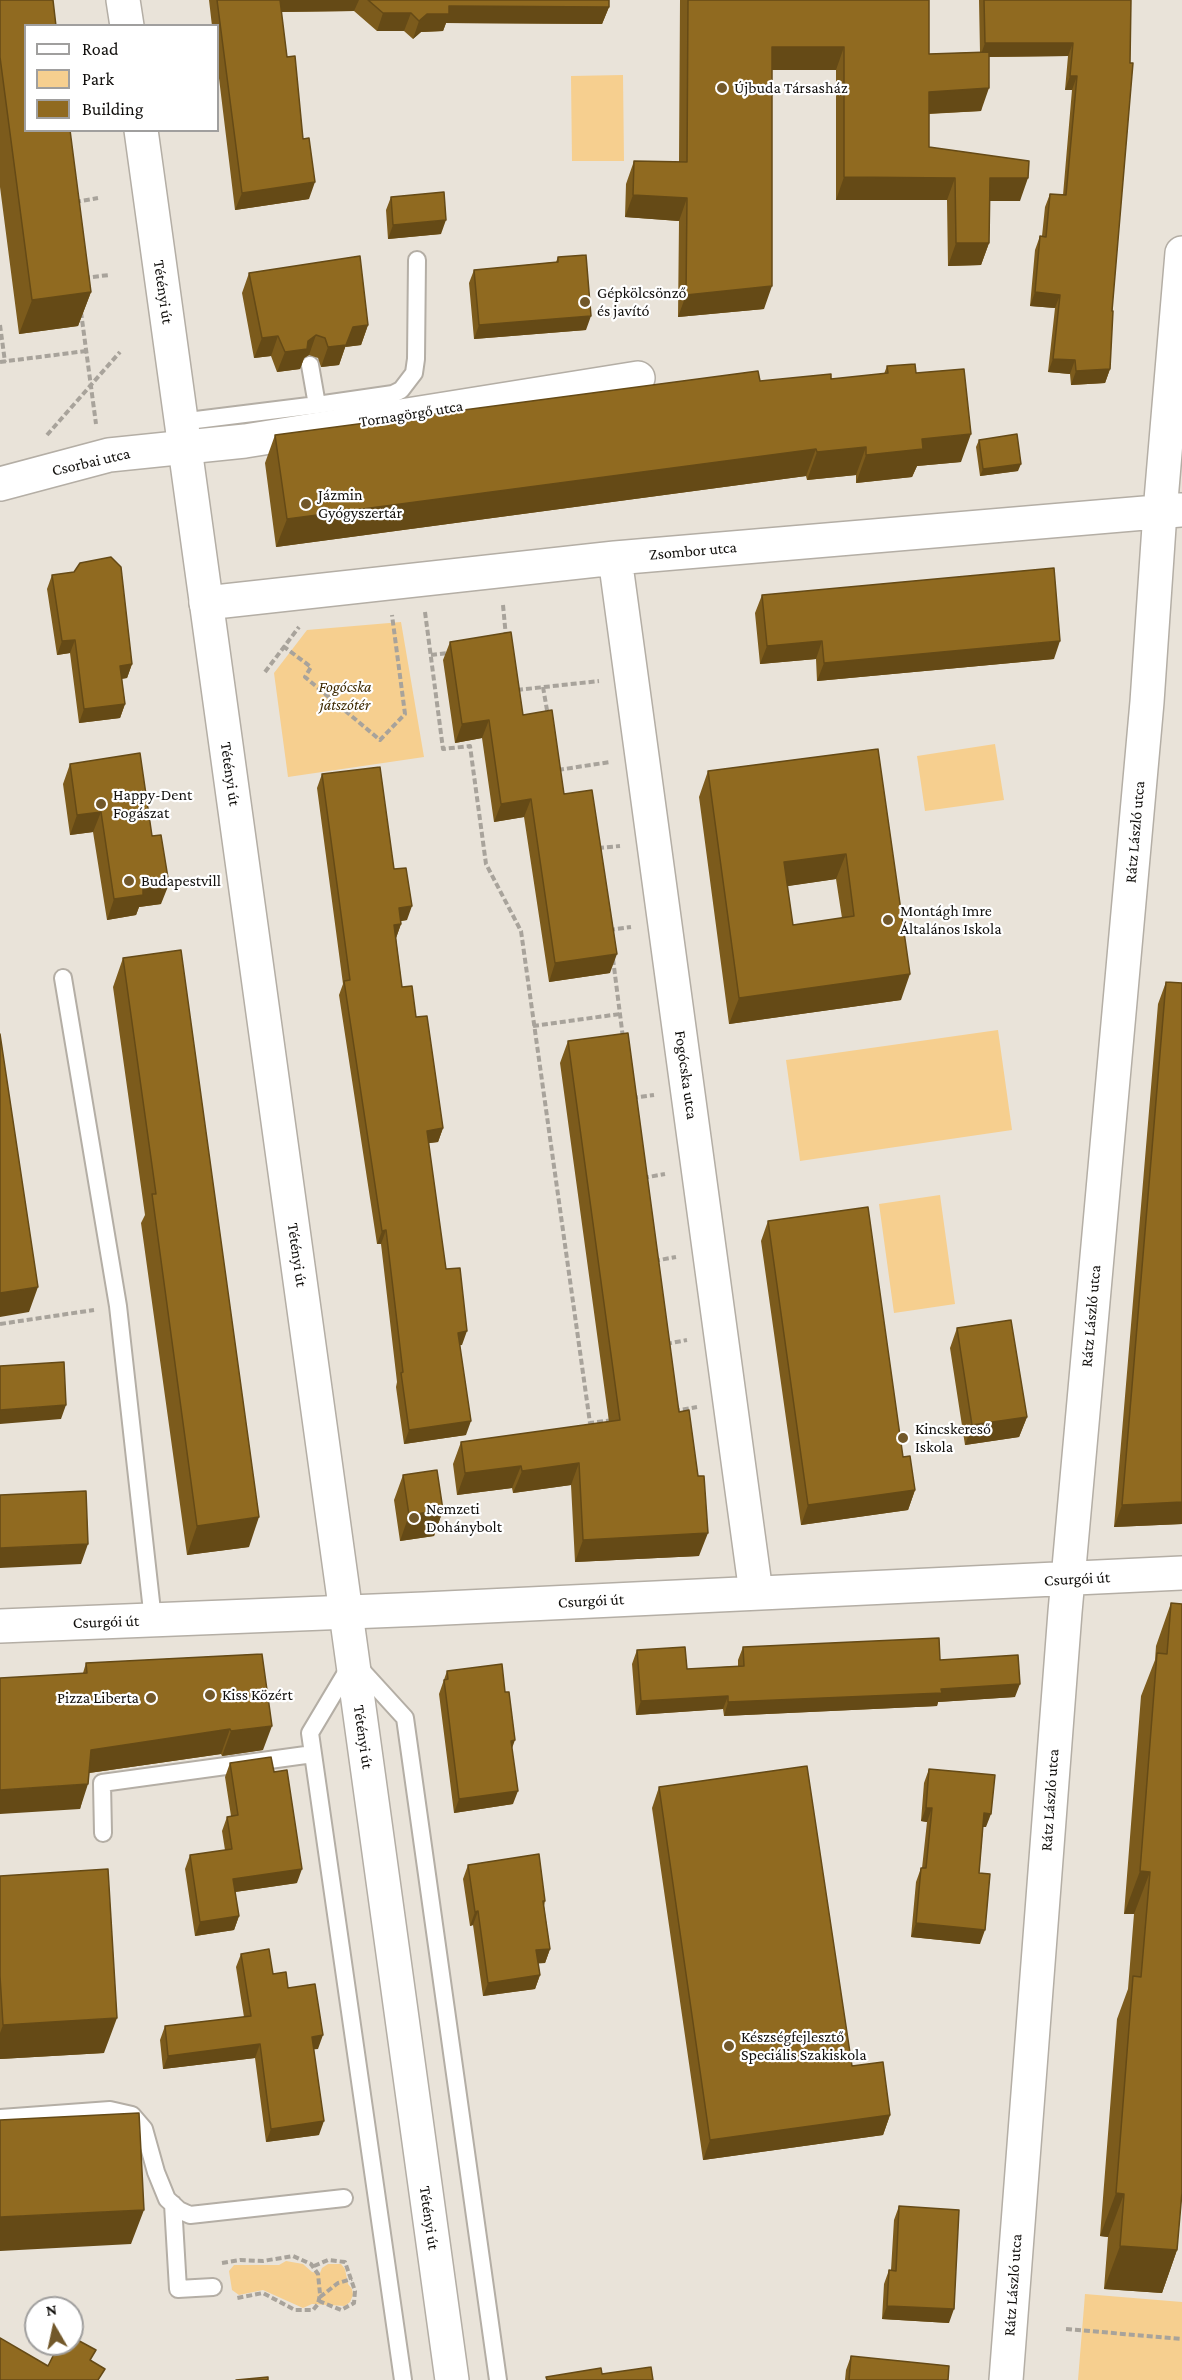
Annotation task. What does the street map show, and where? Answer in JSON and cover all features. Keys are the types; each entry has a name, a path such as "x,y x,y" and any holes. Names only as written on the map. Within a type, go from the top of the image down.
{"street":[{"path":"123,0 127,24"},
{"name":"Tétényi út","path":"141,132 452,2380"},
{"name":"Rátz László utca","path":"1006,2380 1068,1579 1146,713 1171,511 1182,253"},
{"name":"Tornagörgő utca","path":"182,434 245,441 638,378"},
{"name":"Csorbai utca","path":"0,484 182,434"},
{"name":"Zsombor utca","path":"206,603 615,558 1171,511"},
{"name":"Fogócska utca","path":"615,558 756,1593"},
{"name":"Csurgói út","path":"0,1626 1182,1573"}],"lane":[{"path":"182,434 317,405 393,394 401,390 414,373 416,359 417,260"},
{"path":"310,365 317,405"},
{"path":"63,978 118,1306 153,1620"},
{"path":"403,2380 310,1733 353,1661 405,1718 498,2380"},
{"path":"103,1833 102,1783 314,1754"},
{"path":"0,2118 110,2110 132,2115 144,2129 156,2172 167,2199 190,2215 344,2198"},
{"path":"173,2204 178,2289 213,2287"}],"path":[{"path":"74,202 98,198"},
{"path":"77,279 109,275"},
{"path":"80,303 97,430"},
{"path":"0,325 2,362 86,351"},
{"path":"46,437 120,352"},
{"path":"502,602 507,640"},
{"path":"425,609 443,749 470,746 486,864 521,931 590,1424 621,1419"},
{"path":"284,646 311,668 304,677 380,740 405,714 392,612"},
{"path":"265,672 304,621"},
{"path":"431,655 451,652"},
{"path":"514,680 513,691 632,678"},
{"path":"543,687 549,718"},
{"path":"551,770 643,758"},
{"path":"555,760 557,770"},
{"path":"591,849 621,846"},
{"path":"610,940 606,930 632,927"},
{"path":"612,951 624,1046"},
{"path":"533,1026 620,1014"},
{"path":"630,1088 628,1099 654,1094"},
{"path":"636,1179 666,1174"},
{"path":"648,1262 676,1256"},
{"path":"0,1324 118,1306"},
{"path":"659,1344 688,1340"},
{"path":"666,1343 667,1354"},
{"path":"673,1399 675,1411"},
{"path":"664,1412 697,1407"},
{"path":"177,2264 225,2263 240,2260 263,2261 293,2256 314,2266 318,2274 319,2300"},
{"path":"314,2266 328,2260 345,2262 352,2279 355,2299 349,2307 341,2310 319,2300"},
{"path":"225,2263 226,2271"},
{"path":"230,2293 237,2298 263,2293 295,2310 313,2310 319,2300 338,2283 352,2279"},
{"path":"1066,2329 1182,2339"}],"green space":[{"path":"623,75 624,161 572,161 571,76"},
{"name":"Fogócska játszótér","path":"401,622 424,757 288,777 274,673 307,630"},
{"path":"995,744 1004,800 925,811 917,756"},
{"path":"998,1030 1012,1130 800,1161 786,1060"},
{"path":"940,1195 955,1304 894,1313 879,1204"},
{"path":"286,2261 303,2264 312,2272 320,2273 322,2268 328,2264 341,2264 352,2289 353,2295 350,2302 345,2306 312,2304 303,2308 263,2290 239,2295 232,2290 229,2271 234,2265 279,2265"},
{"path":"1085,2294 1182,2302 1182,2380 1078,2380"}],"building":[{"path":"0,0 53,0 56,24 24,24 24,132 70,132 91,292 32,300 0,57"},
{"path":"217,0 280,0 287,57 295,56 303,139 309,138 315,182 242,193"},
{"path":"368,0 609,0 609,7 449,6 449,14 427,14 419,21 411,13 383,13"},
{"path":"688,0 929,0 929,54 989,52 989,88 929,92 929,147 1029,161 1028,178 990,178 989,243 956,243 955,178 844,177 844,47 772,47 772,286 686,295 687,198 633,195 634,161 687,162"},
{"path":"984,0 1131,0 1130,63 1133,63 1112,311 1110,369 1076,371 1075,360 1053,359 1060,295 1035,292 1040,236 1046,237 1050,194 1066,195 1077,76 1070,76 1073,43 985,43"},
{"path":"444,192 446,220 393,225 391,197"},
{"path":"586,255 591,316 479,325 474,270 558,262 558,257"},
{"path":"360,256 368,325 353,327 346,345 328,347 325,338 316,335 308,341 307,349 285,352 278,336 262,338 249,273"},
{"path":"915,364 916,373 964,369 971,434 922,439 923,449 866,455 866,447 817,452 816,449 287,519 275,435 758,371 760,381 831,374 831,379 888,373 887,366"},
{"path":"1017,434 1021,464 983,469 979,440"},
{"path":"111,557 121,567 132,664 120,666 125,704 84,709 75,640 62,641 52,575 74,572 80,563"},
{"path":"1054,568 1060,641 824,663 822,641 767,646 762,595"},
{"path":"511,632 523,715 552,710 564,794 592,790 617,954 555,963 531,799 501,804 489,720 462,724 450,642"},
{"path":"878,749 910,974 739,998 708,771","holes":["846,854 854,916 793,925 784,862"]},
{"path":"140,753 152,836 161,835 169,884 143,888 143,895 114,899 101,812 77,815 70,764"},
{"path":"380,767 394,869 406,868 412,906 399,908 401,924 394,925 402,987 412,986 416,1017 427,1016 443,1128 427,1131 446,1269 460,1268 467,1331 458,1333 471,1421 409,1430 386,1230 382,1231 344,981 350,980 322,774"},
{"path":"181,950 259,1517 197,1526 152,1194 156,1194 123,958"},
{"path":"1166,982 1182,983 1182,1502 1122,1505"},
{"path":"628,1033 679,1412 689,1410 698,1476 704,1476 708,1533 583,1540 579,1463 522,1471 521,1466 465,1473 461,1442 620,1420 568,1041"},
{"path":"0,1034 38,1287 0,1293"},
{"path":"868,1207 903,1457 910,1456 915,1490 808,1505 768,1221"},
{"path":"1011,1320 1027,1417 972,1425 957,1328"},
{"path":"64,1362 66,1405 0,1410 0,1366"},
{"path":"437,1470 443,1510 409,1515 403,1475"},
{"path":"86,1491 88,1544 0,1548 0,1495"},
{"path":"1171,1603 1182,1604 1182,2192 1177,2250 1120,2246 1124,2194 1116,2193 1133,1976 1141,1977 1150,1872 1140,1871 1157,1653 1167,1654"},
{"path":"939,1638 940,1660 1018,1655 1020,1684 941,1689 942,1693 728,1702 728,1696 641,1701 637,1650 685,1647 687,1669 744,1666 743,1647"},
{"path":"262,1654 272,1726 231,1731 230,1729 91,1750 88,1784 0,1790 0,1678 87,1673 86,1663"},
{"path":"502,1664 505,1692 509,1692 515,1740 511,1741 518,1791 459,1799 444,1680 448,1679 447,1671"},
{"path":"271,1757 274,1772 287,1770 302,1869 233,1879 239,1916 200,1922 190,1855 232,1849 227,1817 238,1815 230,1763"},
{"path":"807,1766 852,2066 883,2062 890,2115 710,2140 659,1787"},
{"path":"929,1769 995,1775 991,1814 984,1813 979,1873 990,1874 985,1930 916,1923 921,1868 926,1868 932,1808 926,1808"},
{"path":"539,1854 550,1949 536,1950 540,1975 488,1983 478,1911 475,1912 468,1865"},
{"path":"108,1869 117,2018 3,2025 0,1976 0,1876"},
{"path":"269,1949 273,1974 286,1972 288,1988 315,1984 323,2035 312,2037 324,2121 271,2129 260,2044 168,2056 165,2026 251,2016 241,1954"},
{"path":"139,2113 144,2210 0,2217 0,2120"},
{"path":"899,2206 959,2210 954,2309 887,2306 889,2270 896,2271"},
{"path":"0,2338 24,2352 24,2356 31,2356 48,2366 53,2356 84,2356 84,2344 96,2350 90,2360 105,2369 98,2380 0,2380"},
{"path":"851,2356 949,2366 948,2380 849,2380"},
{"path":"651,2367 653,2380 547,2380 546,2377 601,2368 602,2374"},
{"path":"268,2377 268,2380 236,2380"}],"place":[{"name":"Újbuda Társasház","path":"722,88"},
{"name":"Gépkölcsönző és javító","path":"585,302"},
{"name":"Jázmin Gyógyszertár","path":"306,504"},
{"name":"Happy-Dent Fogászat","path":"101,804"},
{"name":"Budapestvill","path":"129,881"},
{"name":"Montágh Imre Általános Iskola","path":"888,920"},
{"name":"Kincskereső Iskola","path":"903,1438"},
{"name":"Nemzeti Dohánybolt","path":"414,1518"},
{"name":"Kiss Közért","path":"210,1695"},
{"name":"Pizza Liberta","path":"151,1698"},
{"name":"Készségfejlesztő Speciális Szakiskola","path":"729,2046"}]}
